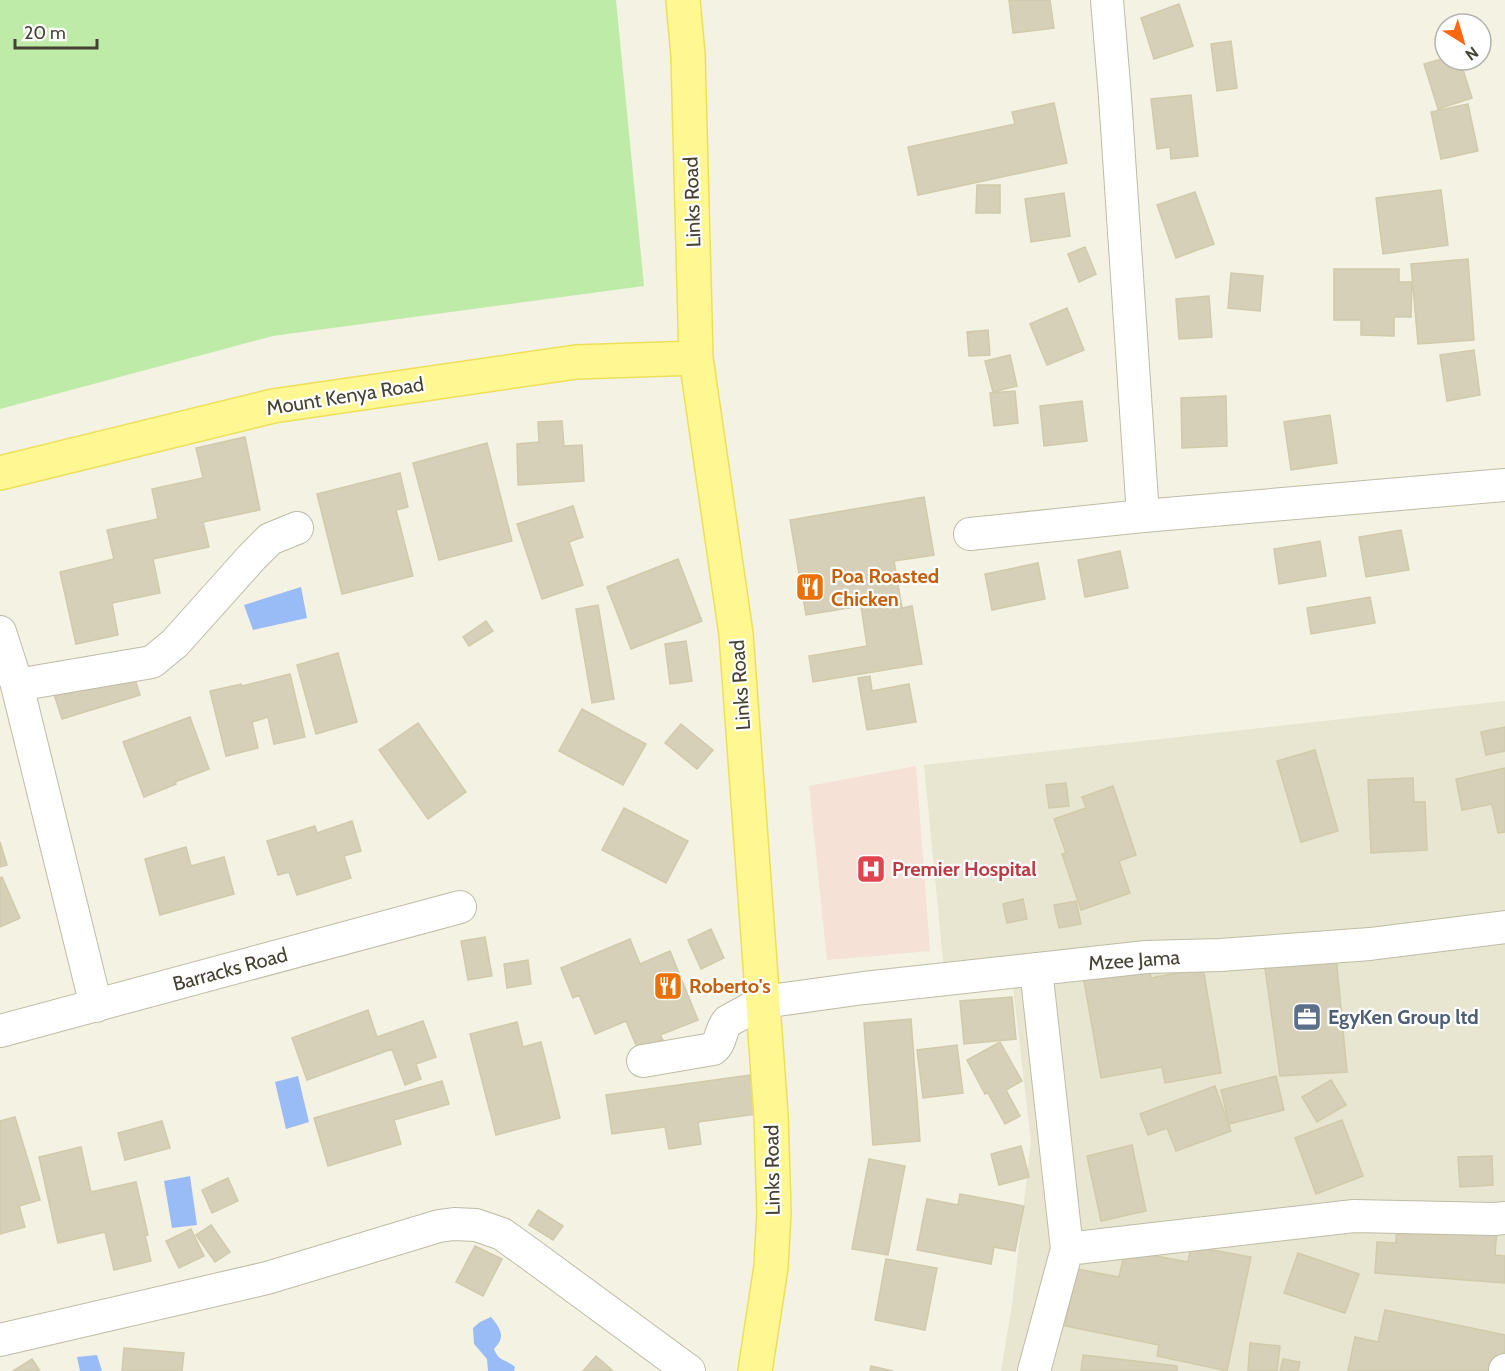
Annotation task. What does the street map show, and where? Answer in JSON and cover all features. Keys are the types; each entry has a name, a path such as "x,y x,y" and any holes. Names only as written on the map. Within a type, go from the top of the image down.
{"main road":[{"name":"Links Road","path":"683,0 688,56 696,358 736,634 771,1115 774,1212 771,1267 754,1371"},
{"name":"Mount Kenya Road","path":"0,473 273,406 576,362 696,358"}],"street":[{"path":"1107,0 1143,516"},
{"path":"970,534 1143,516 1505,485"},
{"path":"18,685 152,662 175,643 270,539 297,528"},
{"path":"0,632 18,685 96,1006"},
{"name":"Barracks Road","path":"0,1030 460,907"},
{"name":"Mzee Jama","path":"763,1002 864,988 1146,957 1220,955 1370,944 1505,927"},
{"path":"1034,1371 1067,1249 1036,969"},
{"path":"643,1061 713,1049 719,1043 724,1025 728,1021 763,1002"},
{"path":"1067,1249 1354,1216 1505,1218"},
{"path":"0,1340 267,1278 439,1226 454,1224 476,1225 502,1234 689,1371"}],"shaded area":[{"path":"1505,701 1505,1371 1001,1371 1012,1305 1031,1142 1013,987 942,995 944,970 924,765"},
{"name":"Premier Hospital","path":"916,766 930,951 827,960 809,786"}],"green space":[{"path":"0,0 616,0 644,286 273,336 0,409"}],"water":[{"path":"301,587 307,618 253,630 244,605"},
{"path":"298,1076 309,1122 286,1129 275,1082"},
{"path":"190,1176 197,1225 172,1228 164,1181"},
{"path":"491,1317 501,1333 500,1341 494,1349 500,1358 515,1367 514,1371 488,1371 487,1359 474,1344 473,1328"},
{"path":"97,1355 102,1371 80,1371 77,1357"}],"building":[{"path":"1009,0 1050,0 1054,28 1013,33"},
{"path":"1179,4 1193,46 1154,59 1141,18"},
{"path":"1231,41 1237,88 1217,91 1211,44"},
{"path":"1433,61 1433,72 1464,72 1472,98 1438,109 1424,64"},
{"path":"1191,95 1198,156 1171,159 1170,147 1157,149 1151,99"},
{"path":"1054,103 1067,163 918,195 908,147 1015,124 1012,112"},
{"path":"1468,104 1478,151 1441,159 1431,112"},
{"path":"977,185 1000,185 1000,213 976,213"},
{"path":"1441,190 1448,245 1383,254 1376,198"},
{"path":"1195,192 1214,244 1176,258 1157,205"},
{"path":"1064,193 1070,236 1031,242 1025,199"},
{"path":"1085,247 1096,274 1079,282 1068,254"},
{"path":"1468,259 1474,340 1418,344 1411,264"},
{"path":"1334,269 1399,269 1399,282 1412,282 1411,317 1394,317 1394,336 1361,335 1361,320 1334,320"},
{"path":"1231,273 1263,276 1260,311 1228,308"},
{"path":"1209,296 1212,337 1179,339 1176,299"},
{"path":"1067,308 1084,350 1047,365 1030,324"},
{"path":"988,330 990,355 969,356 967,332"},
{"path":"1474,350 1480,395 1447,401 1440,355"},
{"path":"1010,355 1017,386 993,392 985,361"},
{"path":"1015,391 1018,423 994,426 990,393"},
{"path":"1226,396 1227,446 1182,448 1181,398"},
{"path":"1082,401 1087,441 1044,446 1040,406"},
{"path":"1330,415 1337,463 1291,470 1284,422"},
{"path":"562,421 564,446 582,445 584,481 518,485 517,444 539,442 538,422"},
{"path":"245,437 260,510 203,522 209,547 153,559 160,593 112,603 118,635 76,644 60,572 114,559 107,530 158,519 152,489 203,478 196,448"},
{"path":"487,443 512,541 439,560 413,463"},
{"path":"400,473 408,507 396,510 413,576 342,594 317,494"},
{"path":"924,497 934,555 894,561 902,608 912,606 922,664 813,682 809,656 867,646 861,606 806,615 790,520"},
{"path":"573,506 583,537 569,542 583,585 542,599 517,524"},
{"path":"1401,530 1409,570 1366,577 1359,537"},
{"path":"1320,541 1326,576 1279,584 1274,549"},
{"path":"1120,551 1128,588 1085,597 1078,560"},
{"path":"678,559 702,621 631,649 607,587"},
{"path":"1038,563 1045,599 992,610 985,574"},
{"path":"1370,597 1375,623 1311,634 1307,608"},
{"path":"598,605 614,699 592,703 576,609"},
{"path":"486,621 493,631 469,646 463,637"},
{"path":"686,641 692,681 670,684 665,644"},
{"path":"338,653 357,722 316,734 297,665"},
{"path":"132,670 140,695 62,719 54,694"},
{"path":"290,674 305,737 274,744 268,717 252,722 258,748 226,756 210,691"},
{"path":"870,676 872,691 909,684 916,722 867,730 858,678"},
{"path":"582,709 646,744 623,785 559,751"},
{"path":"190,717 209,769 144,797 123,742"},
{"path":"418,723 466,792 428,819 379,750"},
{"path":"681,724 713,750 697,769 665,743"},
{"path":"1505,727 1505,751 1486,755 1481,732"},
{"path":"1315,750 1338,831 1301,842 1277,761"},
{"path":"1505,768 1505,832 1498,833 1492,804 1462,810 1456,779"},
{"path":"1413,778 1414,802 1425,802 1427,850 1371,853 1368,780"},
{"path":"1066,783 1069,806 1049,808 1046,785"},
{"path":"1113,786 1136,855 1119,861 1130,893 1081,910 1062,854 1066,853 1054,819 1086,808 1082,797"},
{"path":"624,808 688,841 666,883 602,850"},
{"path":"352,821 361,851 344,856 351,878 297,895 289,872 278,875 267,841 315,826 317,833"},
{"path":"0,842 7,865 0,867"},
{"path":"186,847 191,866 224,857 234,894 160,915 145,859"},
{"path":"2,877 20,918 0,927 0,878"},
{"path":"1023,899 1027,919 1007,923 1003,904"},
{"path":"1076,901 1081,924 1059,928 1054,905"},
{"path":"711,929 724,958 701,969 688,940"},
{"path":"485,937 492,976 468,980 461,941"},
{"path":"630,939 640,964 670,951 698,1020 660,1035 663,1040 638,1050 626,1021 595,1034 579,995 573,998 561,968"},
{"name":"EgyKen Group ltd","path":"1336,956 1347,1072 1280,1076 1264,961"},
{"path":"528,960 531,984 507,988 504,964"},
{"path":"1148,963 1151,978 1203,968 1221,1073 1165,1083 1162,1067 1101,1078 1083,975"},
{"path":"1012,997 1016,1039 964,1044 960,1001"},
{"path":"368,1010 377,1037 423,1021 436,1057 416,1064 421,1079 405,1085 392,1049 307,1080 292,1038"},
{"path":"911,1019 920,1141 873,1145 864,1023"},
{"path":"517,1022 523,1047 541,1042 560,1118 496,1135 470,1034"},
{"path":"1000,1042 1022,1081 1006,1090 1020,1116 1005,1124 988,1093 985,1094 967,1060"},
{"path":"957,1045 963,1093 923,1098 917,1050"},
{"path":"750,1075 756,1114 698,1122 701,1144 669,1149 665,1127 612,1134 606,1095"},
{"path":"1276,1076 1284,1110 1229,1124 1221,1090"},
{"path":"1331,1080 1346,1105 1317,1122 1302,1097"},
{"path":"442,1081 449,1104 394,1120 401,1144 328,1166 314,1118"},
{"path":"1215,1086 1231,1131 1176,1151 1167,1128 1148,1135 1140,1114"},
{"path":"15,1117 40,1200 19,1206 25,1227 0,1234 0,1121"},
{"path":"1342,1120 1363,1176 1316,1194 1295,1138"},
{"path":"162,1121 170,1148 125,1160 118,1133"},
{"path":"1132,1145 1146,1211 1101,1221 1087,1156"},
{"path":"1021,1146 1029,1177 999,1185 991,1154"},
{"path":"81,1147 91,1192 136,1182 148,1235 145,1235 151,1261 114,1270 105,1232 58,1243 39,1157"},
{"path":"1492,1156 1493,1185 1460,1187 1458,1157"},
{"path":"869,1159 905,1166 888,1255 852,1249"},
{"path":"228,1178 238,1201 212,1213 202,1190"},
{"path":"960,1194 1024,1206 1015,1251 994,1247 991,1264 917,1250 927,1199 958,1205"},
{"path":"538,1210 563,1226 553,1240 529,1225"},
{"path":"1397,1220 1497,1228 1495,1255 1505,1256 1505,1283 1375,1273 1377,1242 1396,1243"},
{"path":"211,1225 230,1252 215,1262 196,1235"},
{"path":"191,1229 204,1256 179,1268 166,1241"},
{"path":"475,1246 502,1259 483,1296 456,1282"},
{"path":"1191,1246 1251,1257 1227,1371 1157,1356 1159,1345 1065,1326 1077,1269 1119,1277 1125,1250 1188,1262"},
{"path":"1298,1253 1359,1274 1345,1313 1284,1293"},
{"path":"886,1259 937,1268 925,1330 875,1320"},
{"path":"1385,1310 1505,1335 1505,1349 1500,1371 1348,1371 1355,1337 1378,1342"},
{"path":"1250,1343 1280,1346 1277,1371 1248,1371"},
{"path":"124,1348 184,1353 182,1371 122,1371"},
{"path":"1083,1355 1177,1366 1177,1371 1081,1371"},
{"path":"596,1356 613,1371 583,1371"},
{"path":"32,1359 40,1371 13,1371"},
{"path":"1283,1359 1300,1362 1298,1371 1280,1371"},
{"path":"871,1366 893,1371 870,1371"}],"place":[{"name":"Poa Roasted Chicken","path":"810,587"},
{"name":"Premier Hospital","path":"871,869"},
{"name":"Roberto's","path":"668,986"},
{"name":"EgyKen Group ltd","path":"1307,1017"}]}
